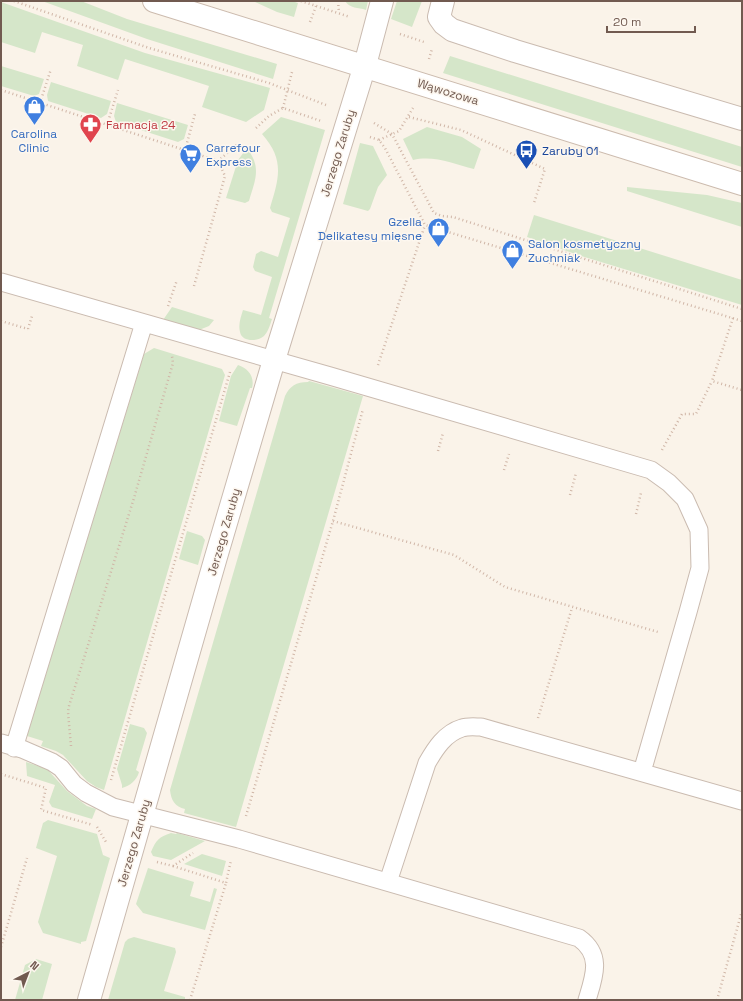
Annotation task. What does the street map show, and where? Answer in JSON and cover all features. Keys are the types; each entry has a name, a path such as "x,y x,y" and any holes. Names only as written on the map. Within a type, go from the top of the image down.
{"street":[{"name":"Wąwozowa","path":"154,1 742,184"},
{"name":"Jerzego Zaruby","path":"89,1000 143,816 216,557 274,360 350,114 382,1"},
{"path":"443,1 439,17 444,24 452,30 522,53 742,119"}],"lane":[{"path":"1,282 650,470 669,483 685,499 699,530 700,568 642,772"},
{"path":"144,323 8,745 42,757 61,768 74,784 86,793 113,807 143,816 239,839 580,938 587,944 595,959 594,976 587,1000"},
{"path":"388,882 427,763 436,747 448,735 463,727 481,727 742,801"}],"path":[{"path":"14,1 149,48 269,83 368,120 392,134 434,212 442,216 454,217 742,309"},
{"path":"301,1 353,18"},
{"path":"338,1 339,13"},
{"path":"40,103 51,69"},
{"path":"256,128 269,116 283,108 293,70"},
{"path":"1,90 218,161 225,176 194,286"},
{"path":"107,125 118,90"},
{"path":"283,108 323,121"},
{"path":"378,140 399,131 414,108"},
{"path":"185,150 195,114"},
{"path":"409,117 461,130 545,169 534,203"},
{"path":"190,1000 333,521 365,400 388,338 425,225 385,148 378,140 366,136"},
{"path":"218,161 239,143"},
{"path":"425,225 742,321"},
{"path":"1,321 28,330 32,316"},
{"path":"650,470 682,414 696,414 712,381 733,318"},
{"path":"61,768 70,757 72,750 68,712 69,706 134,498 172,363 172,351 139,341"},
{"path":"110,782 231,368"},
{"path":"712,381 742,390"},
{"path":"438,450 444,432"},
{"path":"504,470 510,452"},
{"path":"570,495 578,466"},
{"path":"636,514 643,487"},
{"path":"333,521 454,555 505,587 661,633"},
{"path":"531,741 572,608"},
{"path":"1,774 46,788 41,810 97,826 109,848"},
{"path":"1,947 27,858"},
{"path":"173,866 226,883"},
{"path":"717,1000 742,911"}],"green space":[{"path":"42,1 81,1 127,19 277,64 273,79 147,39"},
{"path":"253,1 292,1 298,3 294,17 277,12"},
{"path":"345,1 368,1 366,10 352,7"},
{"path":"397,1 422,1 412,27 391,19"},
{"path":"1,2 145,53 270,88 264,110 246,122 202,107 209,86 125,59 118,80 77,66 83,45 42,32 35,53 1,42"},
{"path":"450,56 742,147 742,167 443,73"},
{"path":"1,66 44,79 39,94 34,96 1,86"},
{"path":"51,82 111,101 107,114 101,118 48,101 47,95"},
{"path":"117,103 188,125 184,139 178,142 116,122 114,116"},
{"path":"281,117 325,130 269,318 272,319 270,326 264,336 258,339 250,340 241,335 239,329 243,310 261,315 272,277 255,271 253,267 256,254 261,251 278,257 290,218 272,212 270,208 276,187 278,170 274,152 262,134"},
{"path":"427,127 462,137 481,149 474,169 436,159 413,160 403,139"},
{"path":"360,143 373,146 387,175 378,187 368,211 343,204"},
{"path":"247,148 252,155 256,168 256,174 249,201 245,203 226,198 238,160"},
{"path":"627,187 707,195 742,203 742,227 627,191"},
{"path":"534,215 742,280 742,305 578,255 527,237"},
{"path":"172,307 214,320 209,326 199,330 163,320"},
{"path":"154,348 222,369 225,375 104,790 87,781 63,755 41,746 43,741 27,736 144,354"},
{"path":"238,365 242,366 248,371 252,377 253,384 252,388 250,388 237,426 219,421 231,376"},
{"path":"309,381 363,396 236,827 184,813 185,809 176,805 171,797 170,790 285,396 294,385"},
{"path":"187,531 202,536 205,540 198,565 179,559"},
{"path":"130,724 144,728 147,733 136,770 139,772 137,778 128,786 122,788 117,769"},
{"path":"26,762 47,769 67,791 87,806 96,809 92,819 52,807 49,802 55,785 27,776"},
{"path":"48,820 97,834 103,855 110,858 86,941 81,942 81,944 43,933 38,922 57,856 36,848 43,823"},
{"path":"171,833 177,833 205,841 171,860 153,856 151,852 156,842"},
{"path":"202,854 226,861 222,876 184,864"},
{"path":"148,868 194,882 190,896 210,902 214,888 217,889 205,930 143,913 136,904"},
{"path":"134,937 175,948 176,952 164,991 185,997 185,1000 108,1000 125,942"},
{"path":"36,959 52,964 42,1000 15,1000 25,965"}],"place":[{"name":"Carolina Clinic","path":"34,126"},
{"name":"Farmacja 24","path":"90,144"},
{"name":"Zaruby 01","path":"527,170"},
{"name":"Carrefour Express","path":"190,174"},
{"name":"Gzella Delikatesy mięsne","path":"438,248"},
{"name":"Salon kosmetyczny Zuchniak","path":"513,270"}]}
